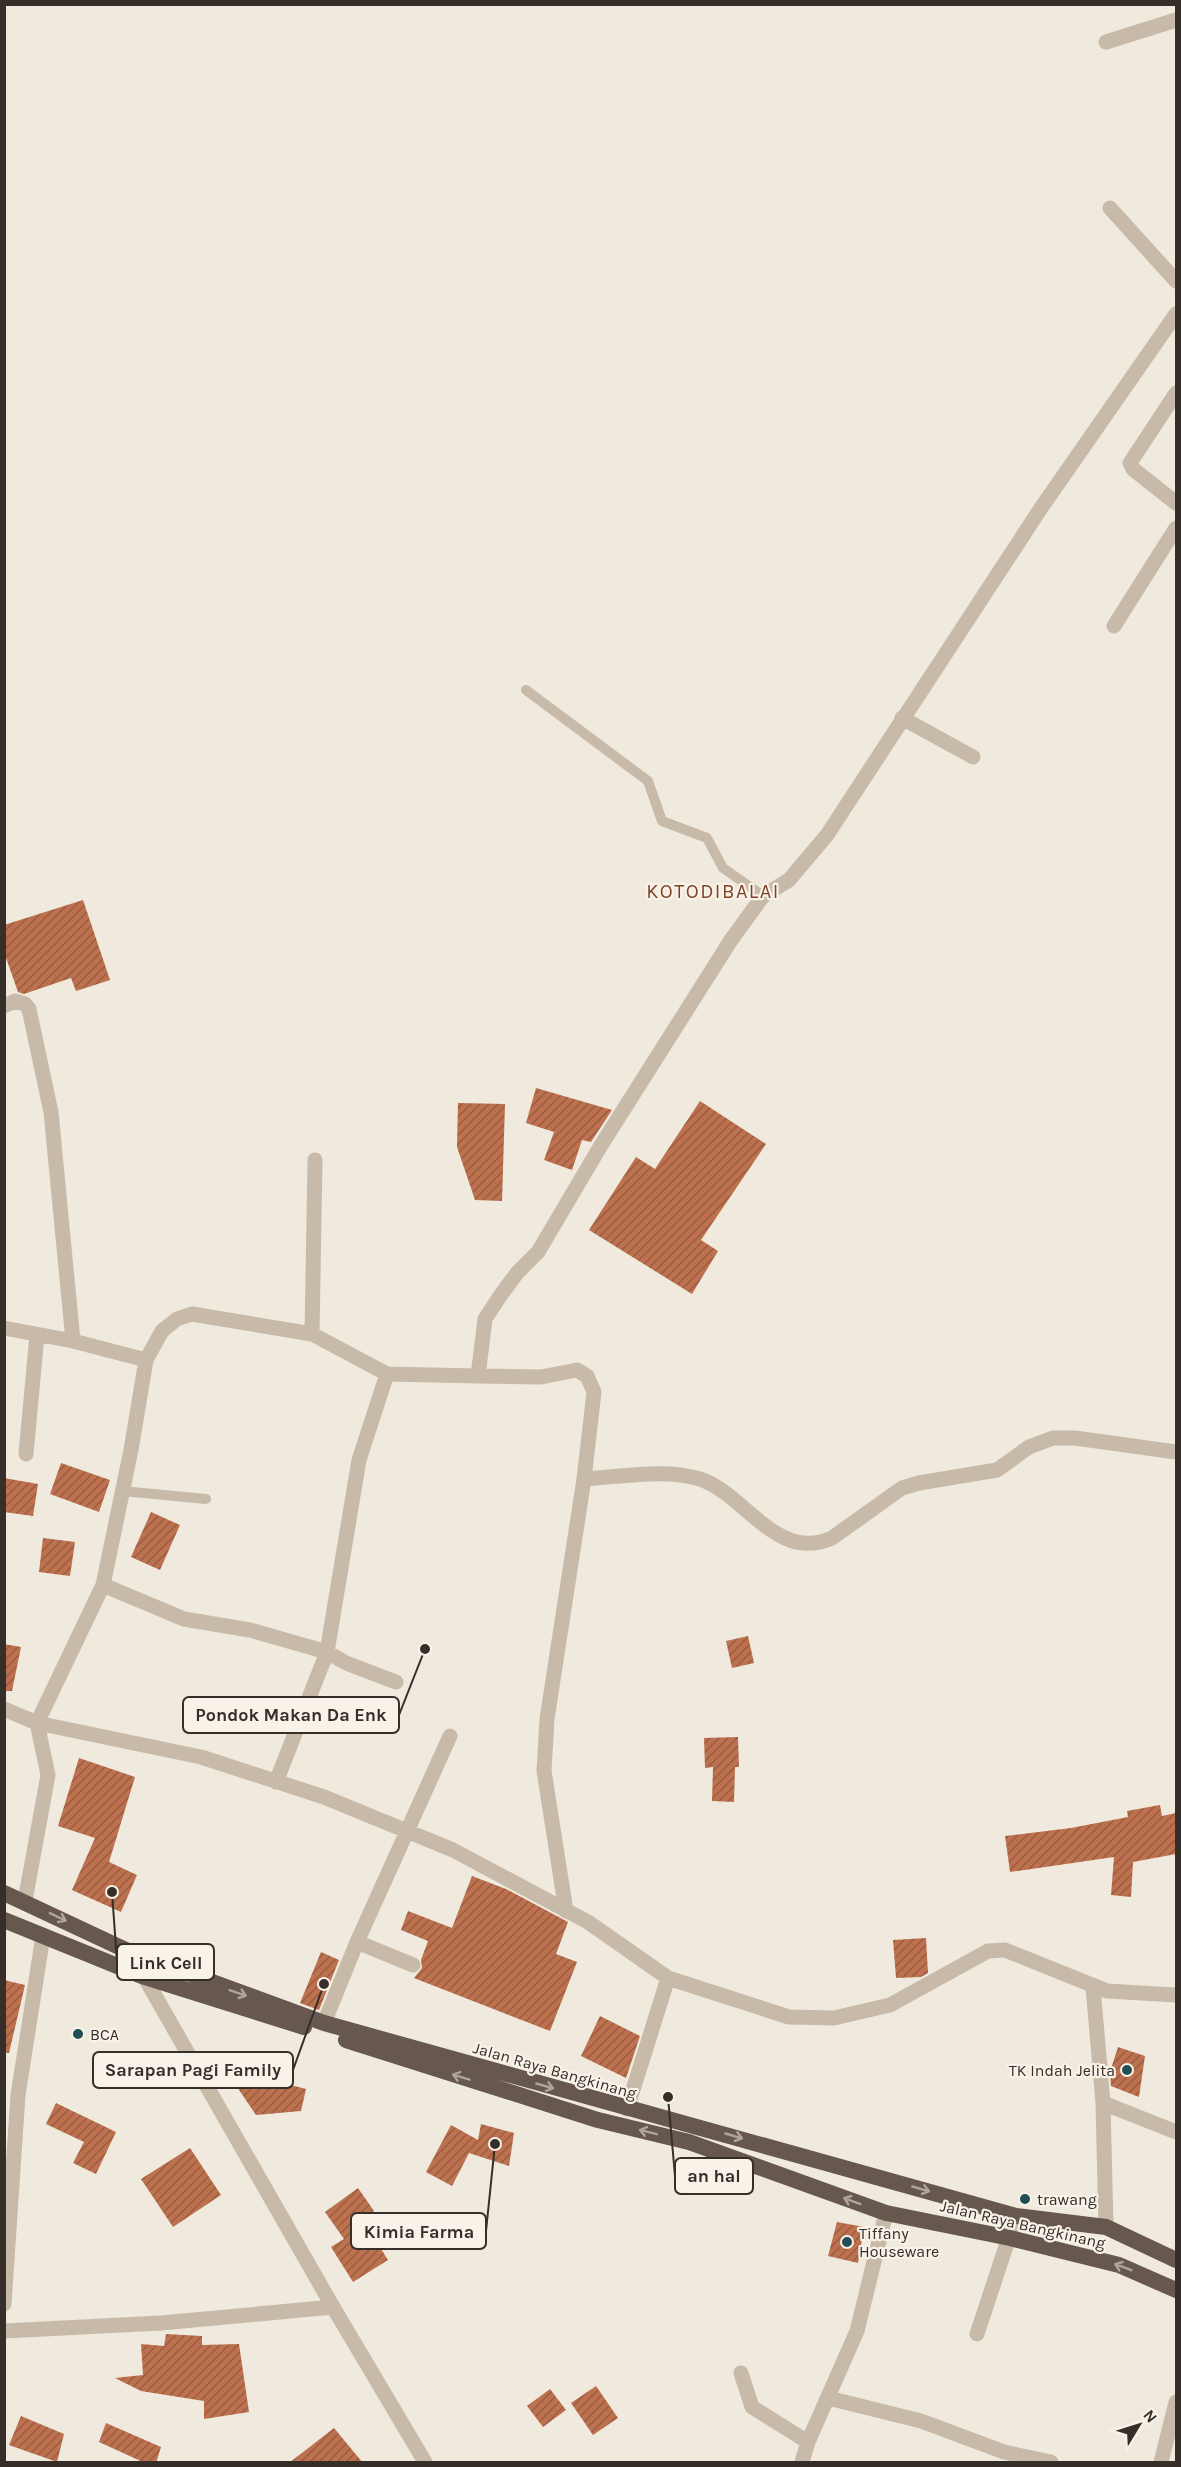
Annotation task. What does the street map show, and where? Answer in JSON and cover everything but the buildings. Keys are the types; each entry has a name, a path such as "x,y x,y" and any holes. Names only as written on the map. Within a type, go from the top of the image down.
{"highway":[{"name":"Jalan Raya Bangkinang","path":"4,1893 130,1952 324,2023 627,2109 693,2124 1016,2216 1106,2227 1176,2260"},
{"name":"Jalan Raya Bangkinang","path":"4,1920 142,1976 598,2120 689,2142 886,2213 1010,2238 1119,2265 1176,2290"},
{"path":"689,2142 693,2124"}],"street":[{"path":"1106,42 1176,20"},
{"path":"1110,208 1176,281"},
{"path":"477,1376 486,1319 517,1273 538,1252 600,1147 731,940 763,896 789,880 827,835 1041,508 1176,314"},
{"path":"1176,393 1130,463 1133,469 1176,503"},
{"path":"1114,626 1176,528"},
{"path":"902,718 973,757"},
{"path":"4,1006 20,1002 29,1009 51,1112 73,1341"},
{"path":"312,1334 315,1160"},
{"path":"25,1901 48,1775 38,1723 103,1585 146,1360 162,1331 177,1319 192,1314 312,1334 387,1374 541,1377 577,1370 586,1376 594,1392 584,1479 546,1719 544,1761 552,1832 566,1911"},
{"path":"4,1328 73,1341 146,1360"},
{"path":"26,1454 37,1335"},
{"path":"276,1782 327,1652 359,1460 387,1374"},
{"path":"584,1479 680,1474 692,1477 721,1491 778,1534 800,1542 820,1544 832,1538 902,1488 997,1470 1029,1447 1053,1438 1074,1438 1176,1452"},
{"path":"103,1585 184,1618 250,1630 327,1652 346,1664 396,1682"},
{"path":"4,1709 38,1723 201,1757 324,1797 453,1850 588,1922 668,1978 789,2017 834,2018 890,2005 988,1951 1005,1950 1107,1991 1176,1995"},
{"path":"324,2023 357,1942 450,1736"},
{"path":"4,2304 11,2093 43,1936"},
{"path":"357,1942 413,1965"},
{"path":"130,1952 425,2463"},
{"path":"627,2109 668,1978"},
{"path":"1093,1987 1103,2103 1106,2227"},
{"path":"1103,2103 1176,2132"},
{"path":"802,2463 808,2442 857,2331 886,2213"},
{"path":"977,2334 1016,2216"},
{"path":"4,2331 161,2323 333,2307"},
{"path":"741,2373 752,2407 808,2442"},
{"path":"828,2398 921,2421 1004,2452 1051,2463"},
{"path":"1161,2463 1176,2402"}],"lane":[{"path":"526,690 648,781 662,821 707,838 723,868 763,896"},
{"path":"122,1491 207,1499"}],"place":[{"name":"Pondok Makan Da Enk","path":"425,1649"},
{"name":"Link Cell","path":"112,1892"},
{"name":"Sarapan Pagi Family","path":"324,1984"},
{"name":"BCA","path":"78,2034"},
{"name":"TK Indah Jelita","path":"1127,2070"},
{"name":"an hal","path":"668,2097"},
{"name":"Kimia Farma","path":"495,2144"},
{"name":"trawang","path":"1025,2199"},
{"name":"Tiffany Houseware","path":"847,2242"}],"district":[{"name":"KOTODIBALAI","path":"713,891"}]}
